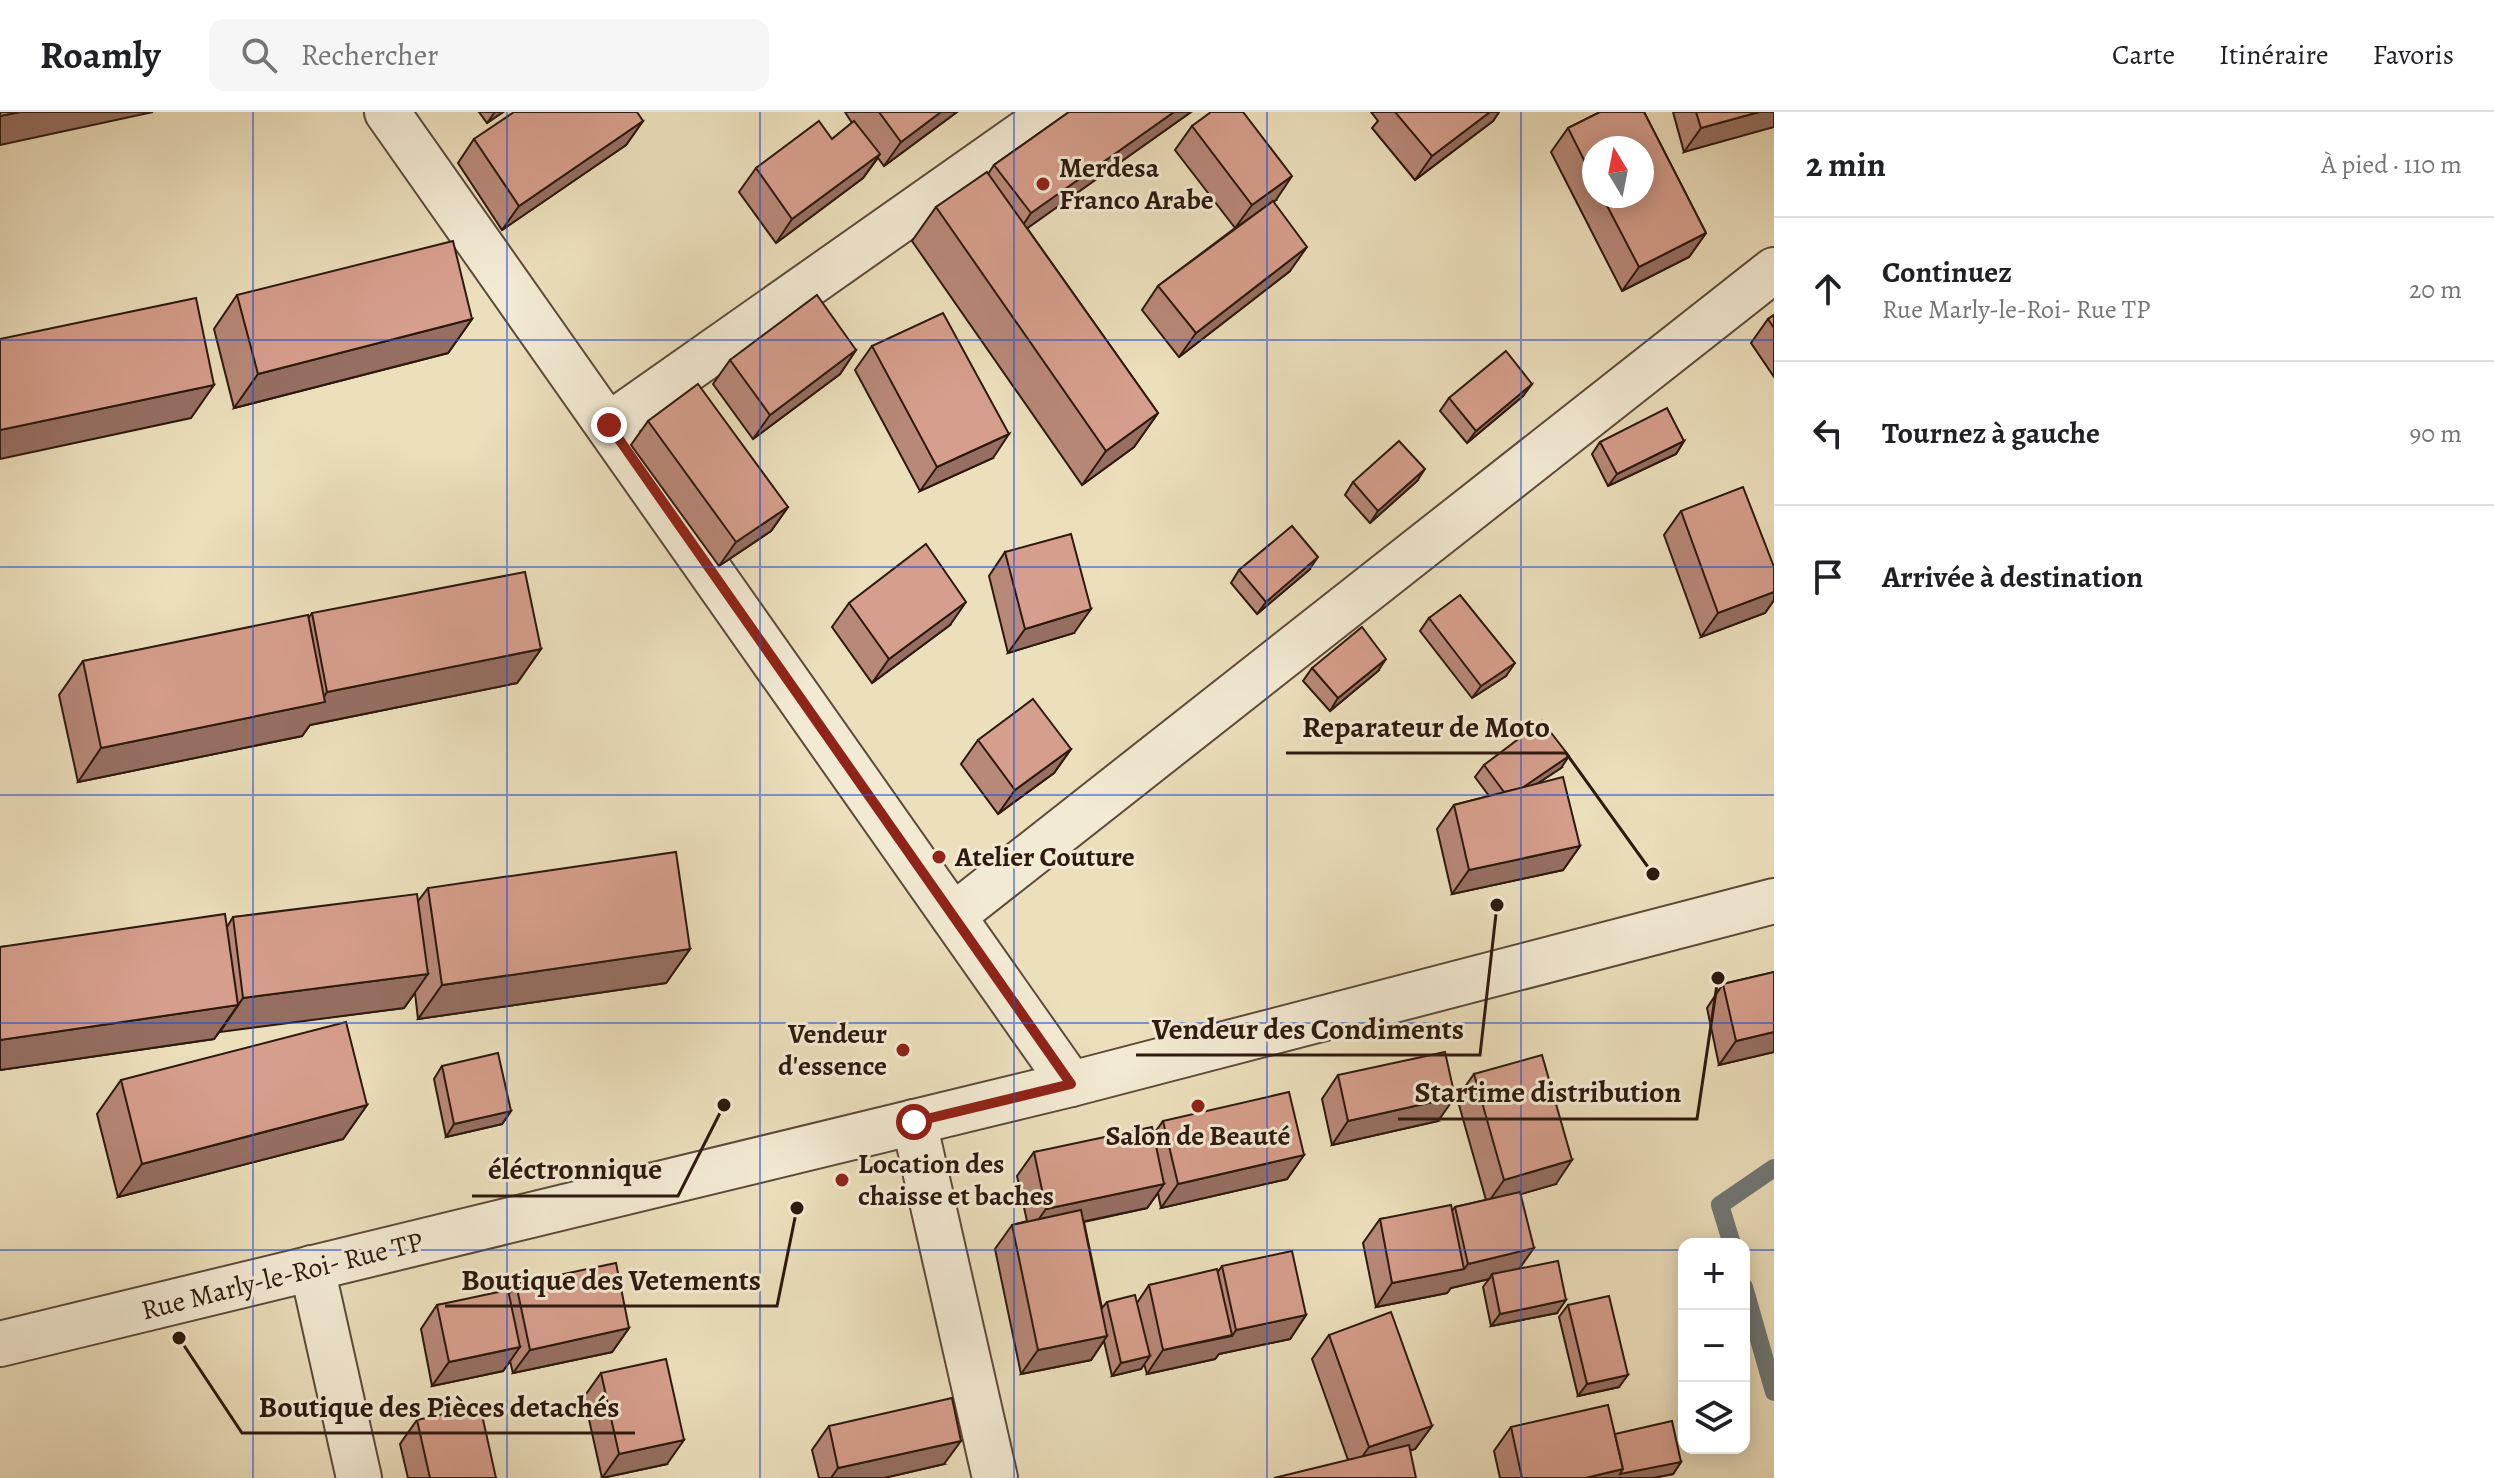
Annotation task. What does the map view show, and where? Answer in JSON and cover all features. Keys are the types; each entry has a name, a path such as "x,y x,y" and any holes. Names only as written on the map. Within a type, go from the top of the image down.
{"street":[{"path":"387,112 1071,1084"},
{"path":"609,425 1054,112"},
{"path":"953,916 1774,270"},
{"name":"Rue Marly-le-Roi- Rue TP","path":"0,1344 1071,1084 1774,901"},
{"path":"914,1122 995,1478"},
{"path":"312,1268 359,1478"}],"building":[{"path":"514,112 637,112 643,121 519,206 474,139"},
{"path":"879,112 941,112 901,142"},
{"path":"1069,112 1174,112 1031,213 994,165"},
{"path":"1211,112 1243,112 1292,176 1252,205 1192,126"},
{"path":"1395,112 1490,112 1432,156"},
{"path":"1600,112 1644,112 1706,233 1639,267 1608,208 1654,208 1654,136 1582,136 1582,156 1568,128"},
{"path":"1696,112 1759,112 1701,128"},
{"path":"819,121 832,139 854,121 880,154 792,219 756,168"},
{"path":"987,172 1158,413 1106,451 936,207"},
{"path":"1273,201 1307,247 1196,333 1158,286"},
{"path":"453,241 472,319 258,374 237,295"},
{"path":"817,295 856,350 770,415 730,360"},
{"path":"196,298 214,385 0,430 0,339"},
{"path":"943,313 1009,434 937,467 872,346"},
{"path":"1506,351 1532,384 1476,431 1449,398"},
{"path":"698,384 788,507 736,542 648,421"},
{"path":"1667,408 1684,441 1617,474 1600,442"},
{"path":"1399,441 1425,469 1378,511 1353,482"},
{"path":"1743,487 1774,567 1774,592 1718,613 1681,511"},
{"path":"1292,526 1318,557 1266,602 1239,570"},
{"path":"1071,534 1091,609 1025,629 1005,552"},
{"path":"926,544 966,602 889,659 849,603"},
{"path":"525,572 541,649 327,692 312,613"},
{"path":"1460,595 1515,663 1481,686 1429,618"},
{"path":"308,615 325,702 101,748 83,661"},
{"path":"1362,627 1386,659 1338,698 1312,668"},
{"path":"1033,699 1071,749 1015,790 978,740"},
{"path":"1542,721 1569,756 1522,788 1504,792 1484,765"},
{"path":"1563,777 1580,846 1469,870 1454,805"},
{"path":"676,852 690,949 442,985 428,888"},
{"path":"417,894 428,974 243,998 233,917"},
{"path":"225,914 238,1005 0,1040 0,947"},
{"path":"1774,972 1774,1032 1736,1041 1723,984"},
{"path":"346,1022 367,1105 142,1164 121,1080"},
{"path":"1445,1052 1455,1097 1348,1121 1338,1075"},
{"path":"498,1053 511,1111 454,1124 442,1066"},
{"path":"1542,1055 1572,1160 1504,1180 1474,1074"},
{"path":"1289,1092 1304,1155 1178,1184 1163,1121"},
{"path":"1152,1127 1164,1184 1046,1209 1034,1152"},
{"path":"1520,1192 1534,1248 1468,1264 1455,1207"},
{"path":"1451,1205 1464,1269 1392,1283 1380,1219"},
{"path":"1081,1210 1107,1336 1038,1350 1012,1225"},
{"path":"1292,1251 1306,1315 1236,1330 1222,1266"},
{"path":"1558,1261 1566,1300 1500,1314 1492,1274"},
{"path":"616,1263 629,1328 530,1350 516,1284"},
{"path":"1217,1269 1232,1335 1163,1350 1149,1285"},
{"path":"508,1290 520,1347 449,1362 437,1305"},
{"path":"1135,1295 1150,1356 1121,1363 1107,1302"},
{"path":"1609,1296 1628,1375 1587,1384 1568,1305"},
{"path":"1391,1312 1432,1426 1369,1447 1329,1335"},
{"path":"666,1359 684,1440 619,1454 601,1373"},
{"path":"952,1398 961,1441 838,1468 829,1426"},
{"path":"1608,1405 1623,1469 1585,1478 1522,1478 1511,1427"},
{"path":"480,1406 496,1478 430,1478 417,1420"},
{"path":"1672,1421 1681,1462 1620,1474 1623,1469 1615,1434"},
{"path":"1409,1445 1416,1478 1274,1478"}],"waterway":[{"path":"1730,1238 1720,1205 1774,1168"},
{"path":"1750,1308 1774,1392"}],"place":[{"name":"Merdesa Franco Arabe","path":"1043,184"},
{"name":"Atelier Couture","path":"939,857"},
{"name":"Reparateur de Moto","path":"1653,874"},
{"name":"Vendeur des Condiments","path":"1497,905"},
{"name":"Startime distribution","path":"1718,978"},
{"name":"Vendeur d'essence","path":"903,1050"},
{"name":"éléctronnique","path":"724,1105"},
{"name":"Salon de Beauté","path":"1198,1106"},
{"name":"Location des chaisse et baches","path":"842,1180"},
{"name":"Boutique des Vetements","path":"797,1208"},
{"name":"Boutique des Pièces detachés","path":"179,1338"}],"route":[{"path":"609,425 1071,1084 914,1122"}]}
